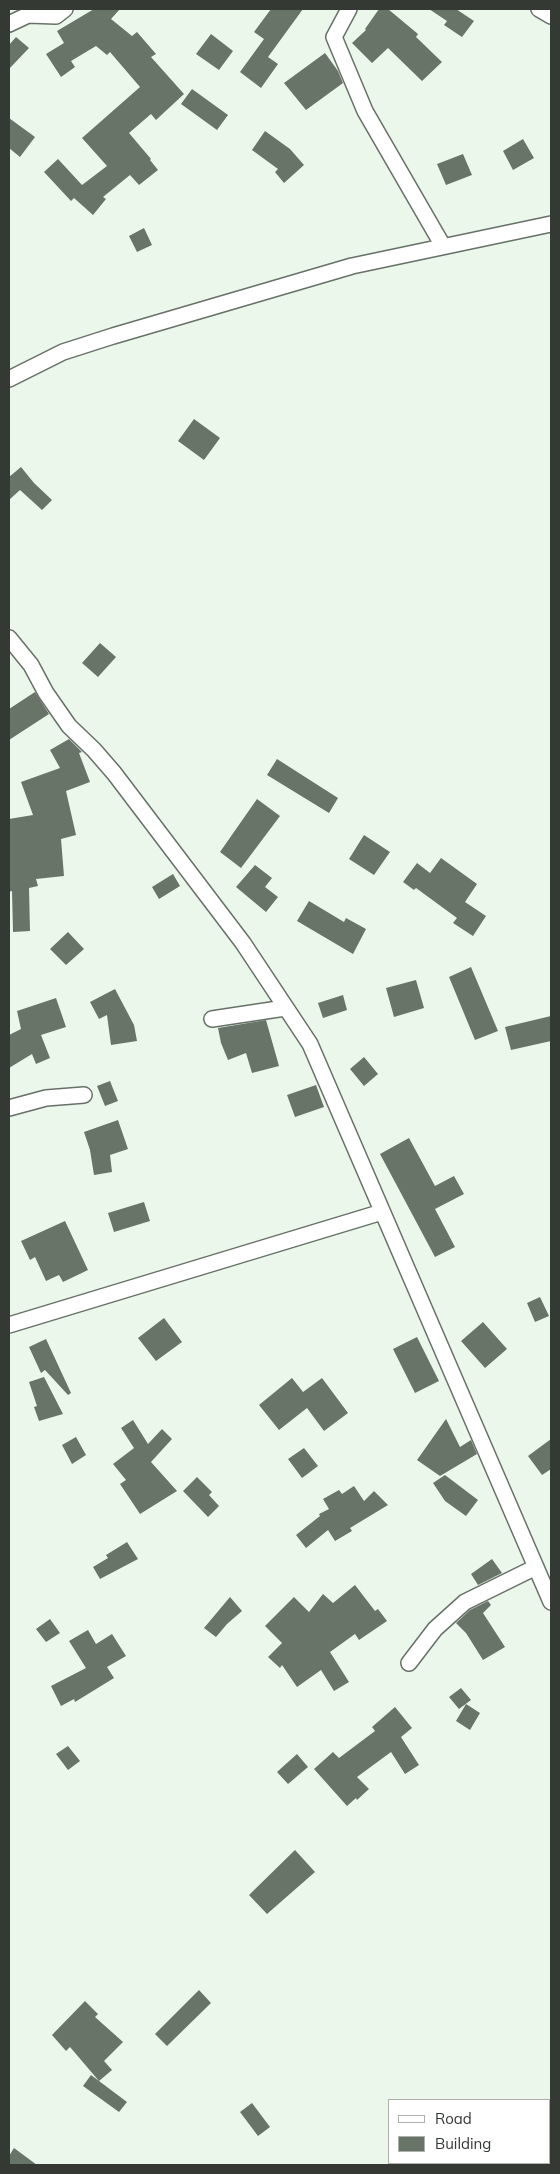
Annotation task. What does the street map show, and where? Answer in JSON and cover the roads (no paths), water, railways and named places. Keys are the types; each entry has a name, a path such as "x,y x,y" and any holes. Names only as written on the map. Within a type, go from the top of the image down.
{"street":[{"path":"9,24 28,15 56,16 64,9"},
{"path":"349,9 334,37 366,111 443,246"},
{"path":"539,9 551,16"},
{"path":"9,379 63,352 352,266 551,224"},
{"path":"9,638 31,665 46,693 69,726 114,773 243,943 310,1044 551,1602"},
{"path":"212,1019 285,1008"},
{"path":"9,1108 46,1098 84,1095"},
{"path":"9,1325 382,1212"},
{"path":"410,1663 435,1629 465,1602 536,1567"}]}
